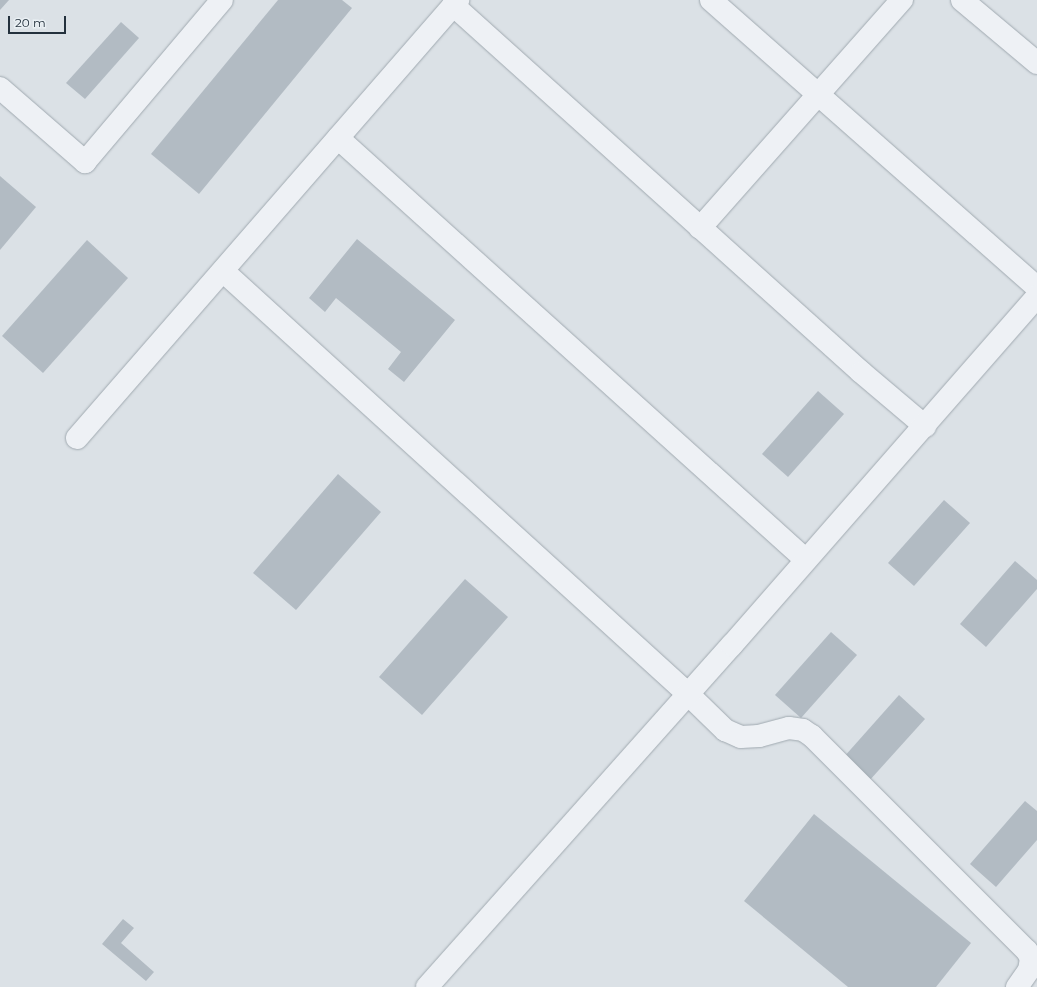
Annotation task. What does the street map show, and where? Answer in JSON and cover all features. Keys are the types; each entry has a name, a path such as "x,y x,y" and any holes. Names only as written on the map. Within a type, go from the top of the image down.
{"lane":[{"path":"0,88 85,162 222,0"},
{"path":"711,0 1037,287"},
{"path":"700,228 902,0"},
{"path":"962,0 1037,63"},
{"path":"77,438 456,3 700,228 861,372 925,426"},
{"path":"338,138 806,560"},
{"path":"223,271 688,694 725,730 741,737 759,736 790,728 803,730 812,736 1027,951 1031,958 1029,970 1017,987"},
{"path":"427,987 925,426 1037,296"}],"building":[{"path":"0,0 9,0 0,10"},
{"path":"278,0 342,0 352,8 199,194 151,154"},
{"path":"121,22 139,38 85,99 66,83"},
{"path":"0,176 36,207 0,250"},
{"path":"357,239 455,320 404,382 388,369 401,352 336,298 325,312 309,298"},
{"path":"87,240 128,278 43,373 2,336"},
{"path":"818,391 844,414 788,477 762,454"},
{"path":"338,474 381,512 296,610 253,573"},
{"path":"944,500 970,523 914,586 888,563"},
{"path":"1015,561 1037,580 1037,589 986,647 960,624"},
{"path":"465,579 508,617 422,715 379,677"},
{"path":"831,632 857,655 801,718 775,695"},
{"path":"899,695 925,719 869,781 843,758"},
{"path":"1025,801 1037,811 1037,840 996,887 970,864"},
{"path":"814,814 971,943 936,987 848,987 744,901"},
{"path":"123,919 134,928 121,943 154,972 146,981 102,944"}]}
